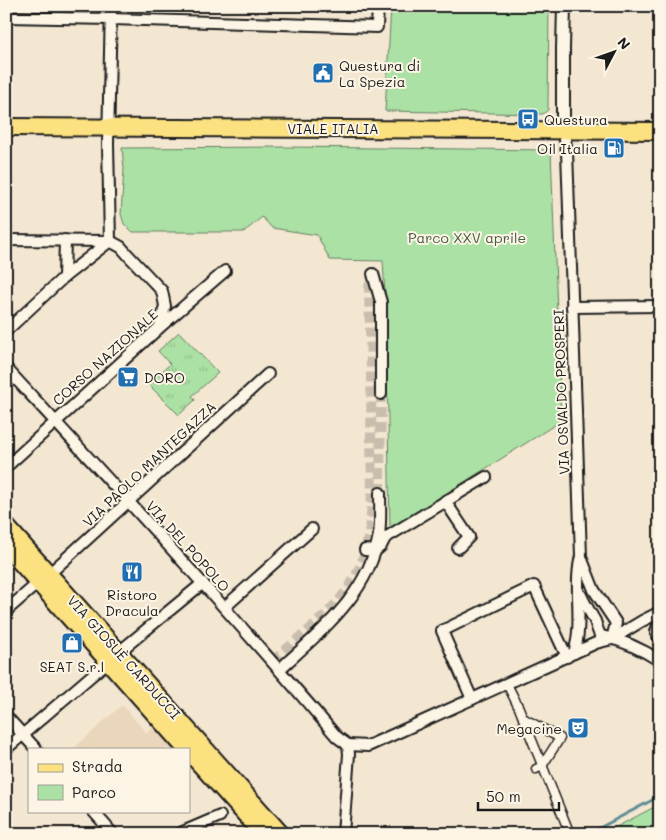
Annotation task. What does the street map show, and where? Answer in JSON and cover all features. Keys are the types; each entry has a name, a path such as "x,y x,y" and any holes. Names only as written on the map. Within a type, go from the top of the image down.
{"main road":[{"name":"VIALE ITALIA","path":"6,127 660,131"},
{"name":"VIA GIOSUÈ CARDUCCI","path":"6,526 44,578 114,657 281,834"},
{"name":"VIA GIOSUÈ CARDUCCI","path":"6,546 44,578"},
{"name":"VIA GIOSUÈ CARDUCCI","path":"114,657 185,748"},
{"path":"190,753 263,834"}],"street":[{"path":"110,241 108,127 111,6"},
{"path":"6,17 377,27 378,6"},
{"path":"563,129 564,6"},
{"name":"VIA OSVALDO PROSPERI","path":"563,129 567,151 581,556 577,644 571,655"},
{"path":"6,240 110,241 121,247 162,291 166,306 160,327"},
{"path":"64,277 65,240"},
{"path":"6,331 64,277 110,241"},
{"name":"CORSO NAZIONALE","path":"6,467 160,327 225,271"},
{"path":"373,274 381,302 380,394"},
{"path":"572,307 660,306"},
{"name":"VIA DEL POPOLO","path":"6,368 225,607 337,737 348,745"},
{"name":"VIA PAOLO MANTEGAZZA","path":"6,611 129,502 268,374"},
{"path":"370,551 381,546 385,538 486,477"},
{"path":"280,669 337,615 361,583 370,551 380,526 380,493"},
{"path":"445,501 469,537 458,548"},
{"path":"225,607 312,529"},
{"path":"581,556 594,590 616,623 612,639"},
{"path":"6,749 203,583"},
{"path":"472,699 442,631 534,586 571,655"},
{"path":"578,590 601,636 638,648 660,661"},
{"path":"343,834 349,754 348,745 368,746 596,643 612,639 660,612"},
{"path":"660,618 656,632 660,640"},
{"path":"507,684 523,718 539,767 570,834"},
{"path":"6,716 35,748"},
{"path":"523,718 560,738 539,767"},
{"path":"94,812 114,834"},
{"path":"178,834 220,816"}],"shaded area":[{"path":"122,705 147,733 156,725 176,748 74,748"}],"green space":[{"path":"391,6 549,6 548,110 543,114 385,111"},
{"name":"Parco XXV aprile","path":"288,147 551,150 561,421 390,529 386,311 383,261 330,260 317,235 272,228 262,217 244,232 133,232 124,224 121,214 124,169 122,148"},
{"path":"179,332 218,373 192,396 195,400 179,415 148,384 170,364 158,351"},
{"path":"660,804 660,834 603,834"}],"waterway":[{"path":"588,834 660,796"}],"tunnel":[{"path":"273,661 334,606 351,584 360,568 366,550 372,493 369,287 373,274 368,275"},
{"path":"380,493 381,394"}],"place":[{"name":"Questura di La Spezia","path":"323,73"},
{"name":"Questura","path":"528,119"},
{"name":"Oil Italia","path":"614,148"},
{"name":"DORO","path":"128,377"},
{"name":"Ristoro Dracula","path":"132,572"},
{"name":"SEAT S.r.l","path":"72,643"},
{"name":"Megacine","path":"578,728"}]}
